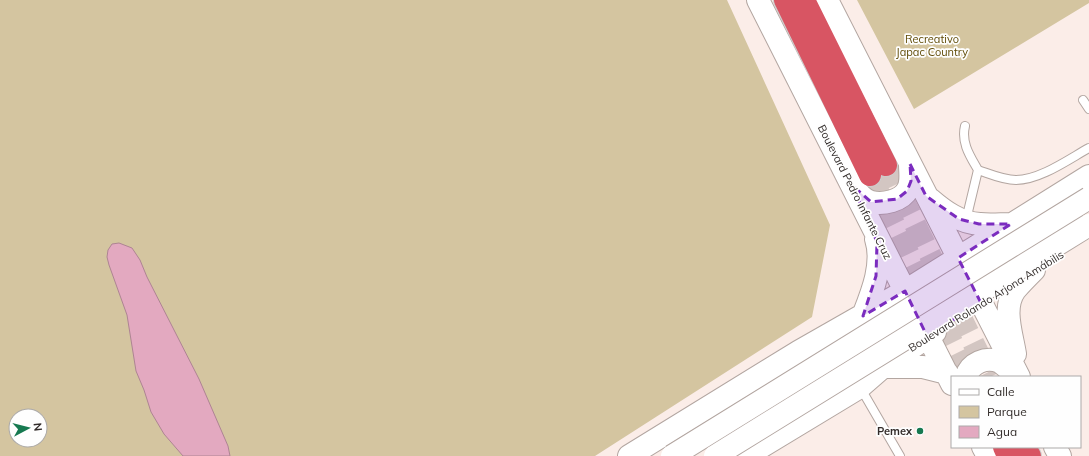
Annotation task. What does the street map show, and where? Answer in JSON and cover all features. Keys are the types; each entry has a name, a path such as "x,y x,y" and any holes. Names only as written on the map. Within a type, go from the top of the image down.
{"highway":[{"name":"Boulevard Pedro Infante Cruz","path":"785,0 869,175"},
{"name":"Boulevard Pedro Infante Cruz","path":"804,0 869,175"}],"street":[{"name":"Boulevard Pedro Infante Cruz","path":"758,0 869,175 870,221 927,336 954,376"},
{"path":"827,0 1018,376"},
{"path":"869,175 861,196 871,202 885,202 897,199 908,191 911,181 910,164"},
{"path":"629,456 798,352 905,291 1089,176"},
{"path":"926,196 941,208 959,219 978,224 1011,224"},
{"path":"672,456 1089,198"},
{"path":"863,316 873,289 878,260 877,242 870,221"},
{"path":"715,456 1089,225"},
{"name":"Boulevard Rolando Arjona Amábilis","path":"746,456 860,386 883,367 927,336 1089,236"},
{"path":"1018,376 1009,317 1010,303 1014,291 1034,270"},
{"path":"958,376 968,370 973,364 988,360 1000,363 1018,376"},
{"path":"883,367 922,368 951,377"}],"lane":[{"path":"1083,100 1089,109"},
{"path":"965,126 963,134 964,141 967,151 978,170 1004,178 1017,180 1030,178 1049,170 1089,148"},
{"path":"966,221 978,170"},
{"path":"860,386 900,456"}],"highlighted area":[{"path":"910,164 926,196 959,219 979,224 1011,224 958,258 981,303 927,336 905,291 863,316 876,276 877,242 852,185 871,202 897,199 907,191 911,181"}],"green space":[{"path":"0,0 727,0 830,225 812,317 595,456 0,456"},
{"name":"Recreativo Japac Country","path":"857,0 1089,0 1089,3 914,109"}],"water":[{"path":"119,243 132,248 140,260 147,277 199,379 228,446 230,456 183,456 164,434 151,412 136,371 127,315 107,257 108,250 112,244"}],"tunnel":[{"path":"886,165 990,376"},
{"path":"870,175 969,376"}],"place":[{"name":"Pemex","path":"920,431"}]}
